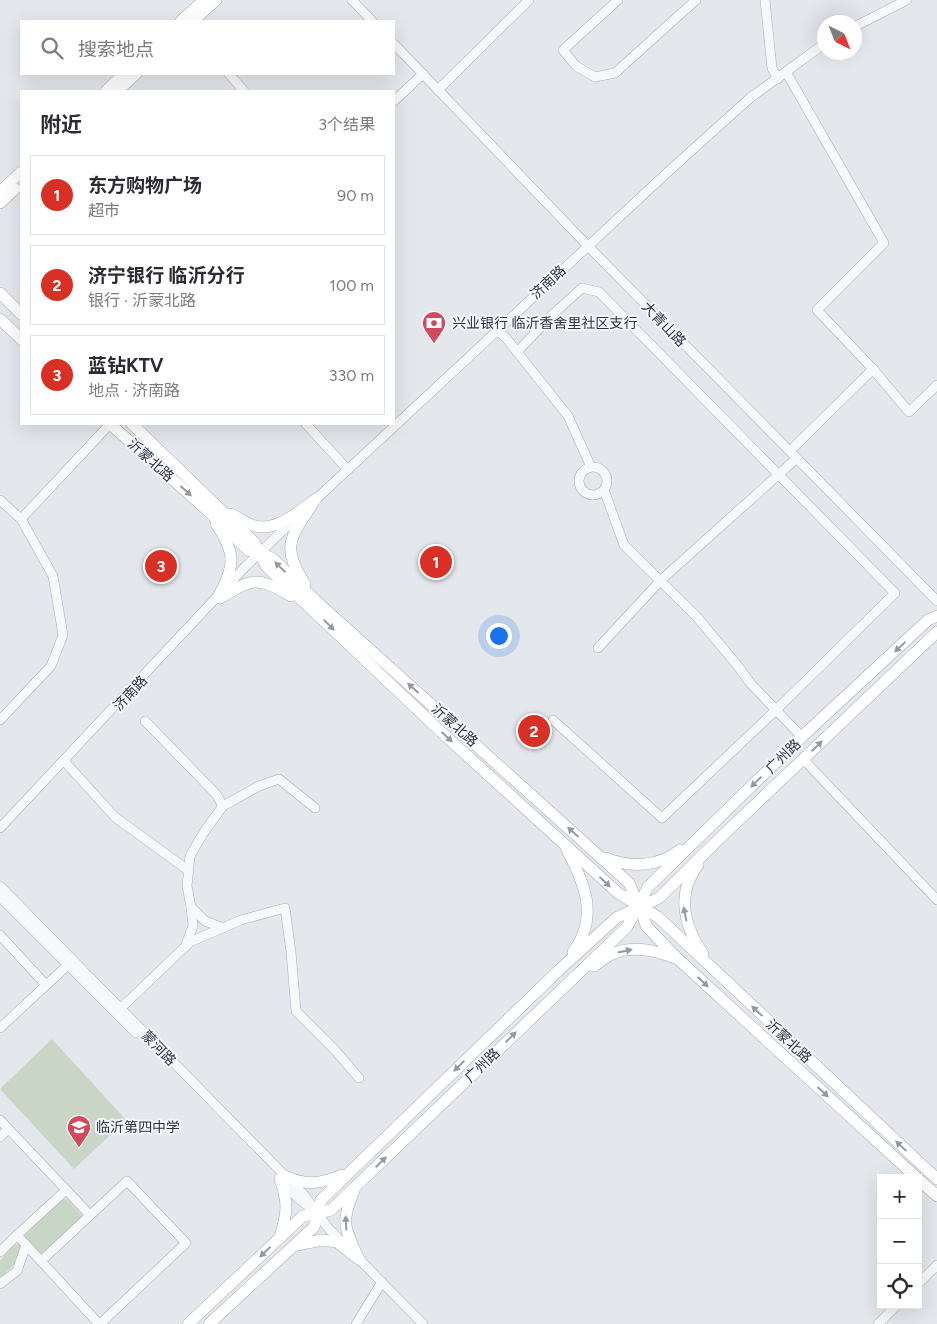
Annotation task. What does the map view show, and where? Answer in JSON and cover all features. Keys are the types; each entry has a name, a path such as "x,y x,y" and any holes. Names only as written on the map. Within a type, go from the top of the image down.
{"main road":[{"path":"182,20 204,0"},
{"path":"194,20 216,0"},
{"path":"107,90 123,75"},
{"path":"118,90 135,75"},
{"path":"1,200 20,173"},
{"path":"1,200 20,183"},
{"path":"0,293 20,313"},
{"path":"0,319 20,338"},
{"name":"沂蒙北路","path":"111,425 255,543 266,566 312,603 629,882 647,928 678,959 914,1174"},
{"name":"沂蒙北路","path":"133,425 209,505"},
{"path":"209,505 250,525 266,527 286,521 316,499"},
{"path":"312,603 292,560 291,549 293,533 316,499"},
{"path":"209,505 228,545 232,560 229,576 220,596"},
{"path":"220,596 242,584 255,582 270,584 312,603"},
{"name":"沂蒙北路","path":"312,603 439,730 618,893 658,917 937,1179"},
{"name":"广州路","path":"188,1324 303,1216 331,1210 567,983 627,928 648,887 802,737 928,620 937,616"},
{"name":"广州路","path":"208,1324 314,1227 320,1200 558,971 616,918 659,898 802,759 937,632"},
{"path":"600,855 618,863 638,866 658,862 676,854 708,829"},
{"path":"715,972 688,928 683,908 686,891 694,870 719,839"},
{"path":"558,971 579,944 587,928 585,891 578,871 562,842"},
{"path":"567,983 612,954 637,948 657,951 678,959"},
{"path":"280,1239 287,1206 282,1178 310,1184 325,1182 348,1173"},
{"name":"沂蒙北路","path":"922,1182 937,1196"},
{"path":"356,1186 347,1206 345,1218 346,1233 359,1259"},
{"path":"292,1247 309,1241 337,1242 359,1259"}],"street":[{"path":"352,0 371,20"},
{"path":"438,90 529,0"},
{"path":"618,0 563,50 576,66 595,77 615,73 696,0"},
{"path":"765,0 772,68 778,79"},
{"path":"862,22 906,0"},
{"name":"大青山路","path":"395,45 587,245 937,601"},
{"name":"济南路","path":"0,828 220,596 247,570 259,552 587,245 750,98 817,49"},
{"path":"786,72 884,243 817,310 874,369 909,412 937,385"},
{"path":"395,100 423,74"},
{"path":"230,75 243,90"},
{"path":"517,352 552,315 582,288 599,292 895,593 776,710 662,818 554,720"},
{"path":"497,330 568,416 591,467"},
{"path":"790,451 874,369"},
{"path":"21,520 109,425"},
{"path":"307,425 348,470"},
{"path":"598,648 661,580 797,458"},
{"path":"604,490 598,494 587,493 580,486 580,476 591,467 596,467 605,473 607,480 604,490 624,545 697,617 737,664 751,684 802,737"},
{"path":"0,500 21,520 53,576 63,635 51,666 0,720"},
{"name":"济南路","path":"0,833 220,596"},
{"path":"145,721 216,794 223,806"},
{"path":"802,759 937,900"},
{"path":"66,762 102,800 115,817 188,871"},
{"path":"185,947 193,926 187,886 190,856 204,832 223,806 259,786 280,779 316,808"},
{"name":"蒙河路","path":"0,886 121,1008 282,1178 300,1200 317,1212 328,1228 423,1324"},
{"name":"蒙河路","path":"0,897 282,1178"},
{"path":"191,907 205,921 223,928"},
{"path":"121,1008 190,942 241,920 285,908 296,1011 334,1049 359,1078"},
{"path":"0,935 46,985"},
{"path":"0,1028 69,964"},
{"path":"0,1120 90,1215"},
{"path":"0,1137 8,1129"},
{"path":"17,1235 26,1245 100,1324 186,1243 127,1181 41,1261"},
{"path":"0,1252 66,1190"},
{"path":"0,1284 17,1271 26,1245"},
{"path":"922,1280 937,1265"},
{"path":"922,1285 937,1270"},
{"path":"356,1324 382,1282"},
{"path":"878,1324 893,1309"},
{"path":"883,1324 898,1309"}],"green space":[{"path":"52,1039 126,1120 74,1169 0,1089"},
{"path":"67,1199 82,1215 82,1218 43,1254 39,1254 25,1239 25,1235 61,1200"},
{"path":"18,1244 22,1247 16,1263 0,1278 0,1261 12,1247"}],"place":[{"name":"兴业银行 临沂香舍里社区支行","path":"434,344"},
{"name":"东方购物广场","path":"436,562"},
{"name":"蓝钻KTV","path":"161,566"},
{"name":"济宁银行 临沂分行","path":"534,731"},
{"name":"临沂第四中学","path":"79,1148"}]}
